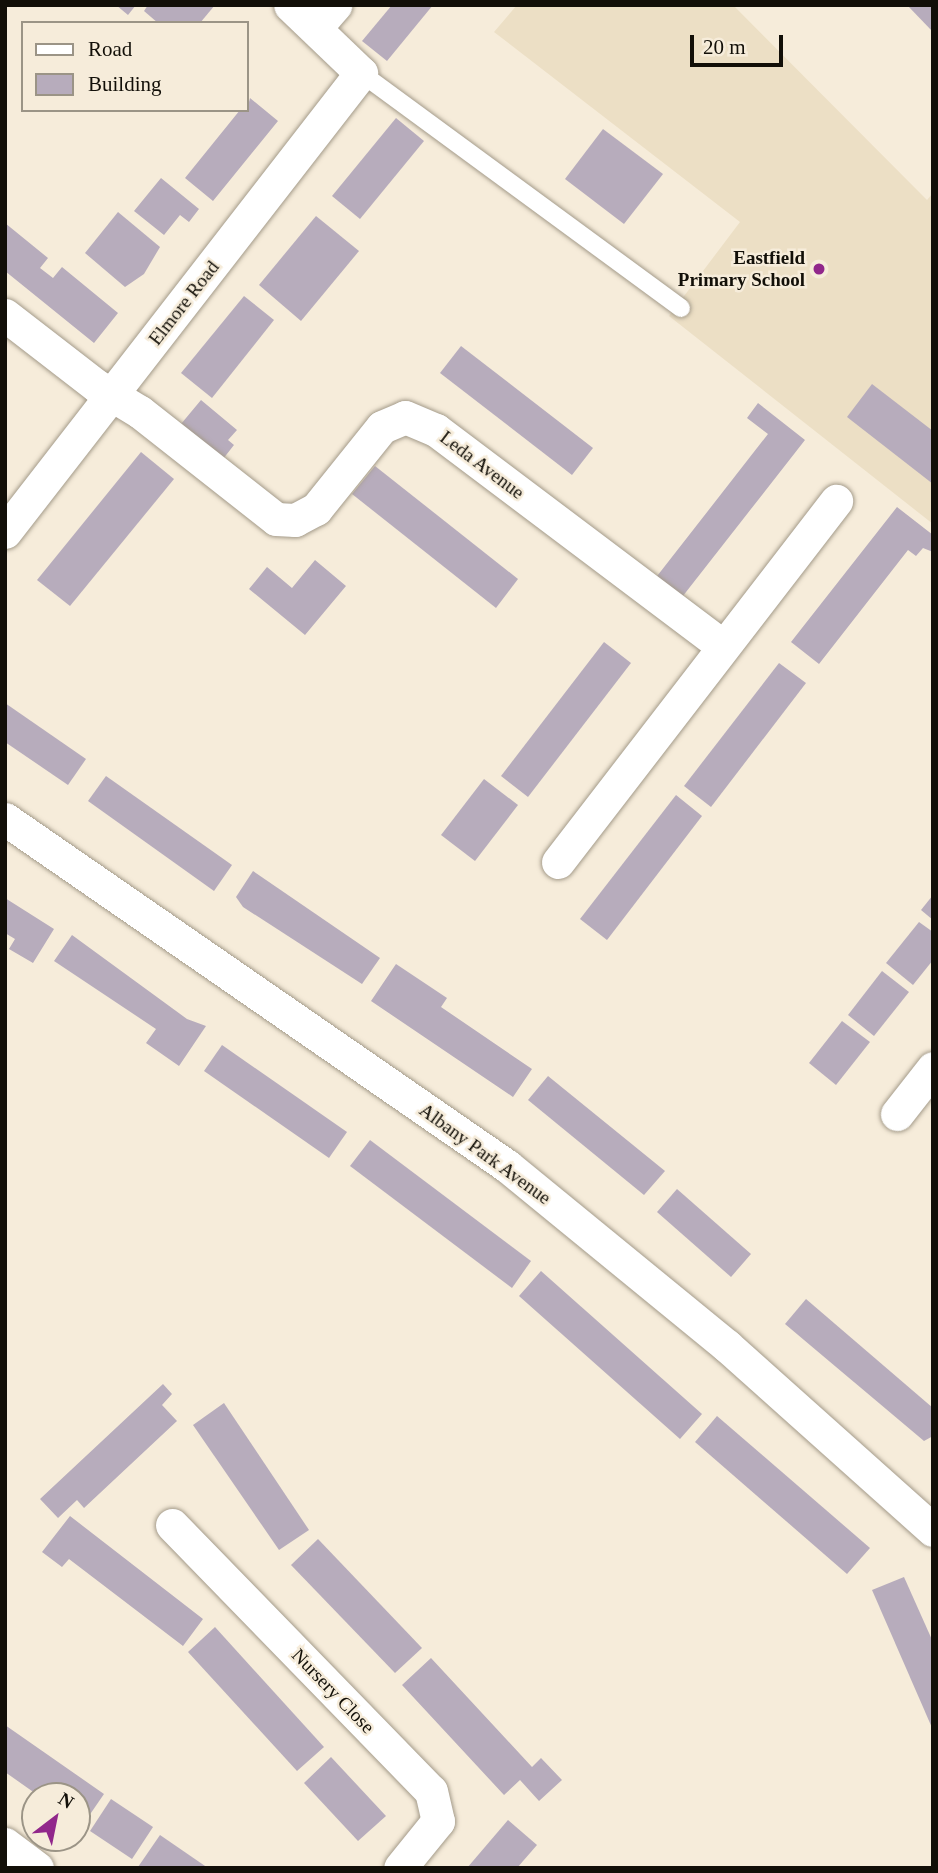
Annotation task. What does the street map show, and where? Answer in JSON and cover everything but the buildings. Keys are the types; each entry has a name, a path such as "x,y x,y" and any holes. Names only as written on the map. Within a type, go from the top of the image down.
{"street":[{"path":"290,5 326,16 361,73"},
{"name":"Elmore Road","path":"5,532 361,73"},
{"name":"Leda Avenue","path":"5,315 276,519 295,520 316,509 382,427 405,417 436,430 723,646"},
{"path":"558,862 836,501"},
{"name":"Albany Park Avenue","path":"5,819 507,1166 727,1346 933,1530"},
{"path":"897,1114 933,1068"},
{"name":"Nursery Close","path":"172,1525 431,1791 438,1821 400,1868"},
{"path":"5,1844 37,1868"}],"lane":[{"path":"361,73 681,308"}],"shaded area":[{"name":"Eastfield Primary School","path":"517,5 733,5 927,200 933,193 933,524 669,316 740,222 494,32"}],"place":[{"name":"Eastfield Primary School","path":"819,269"}]}
